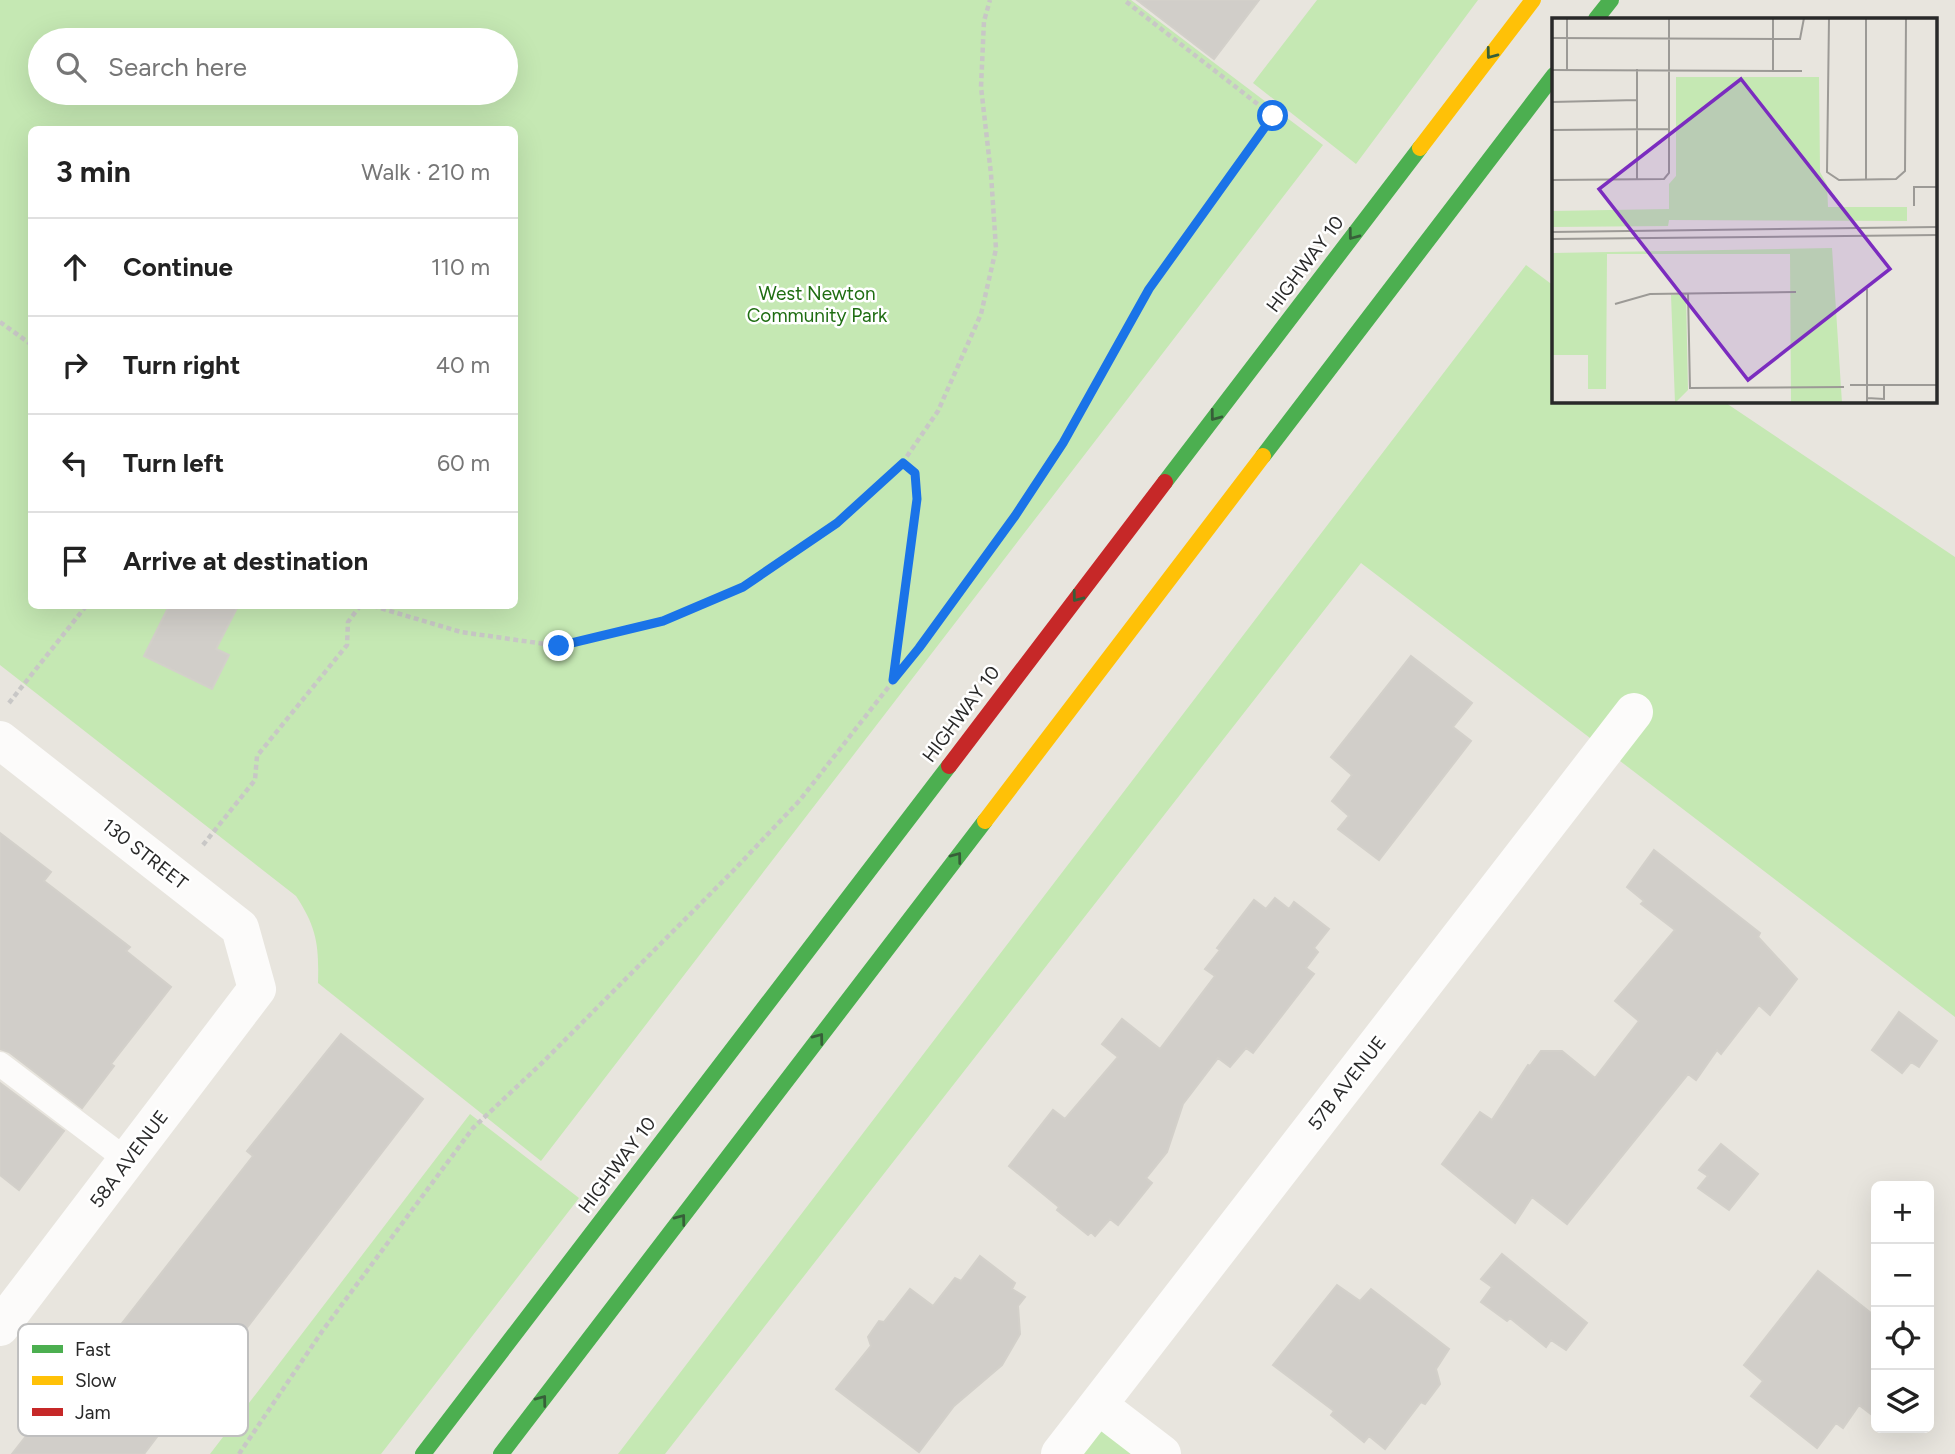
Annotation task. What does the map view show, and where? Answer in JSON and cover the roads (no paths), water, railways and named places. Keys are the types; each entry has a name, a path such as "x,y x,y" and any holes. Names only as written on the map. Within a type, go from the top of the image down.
{"highway":[{"name":"HIGHWAY 10","path":"423,1454 1532,0"},
{"path":"1598,18 1611,0"},
{"path":"501,1454 1552,78"}],"street":[{"name":"57B AVENUE","path":"1060,1454 1634,712"},
{"name":"130 STREET","path":"1,726 240,928 257,989"},
{"name":"58A AVENUE","path":"0,1328 257,989"},
{"path":"1098,1405 1162,1454"}],"lane":[{"path":"0,1064 128,1161"}],"park label":[{"name":"West Newton Community Park","path":"817,304"}]}
